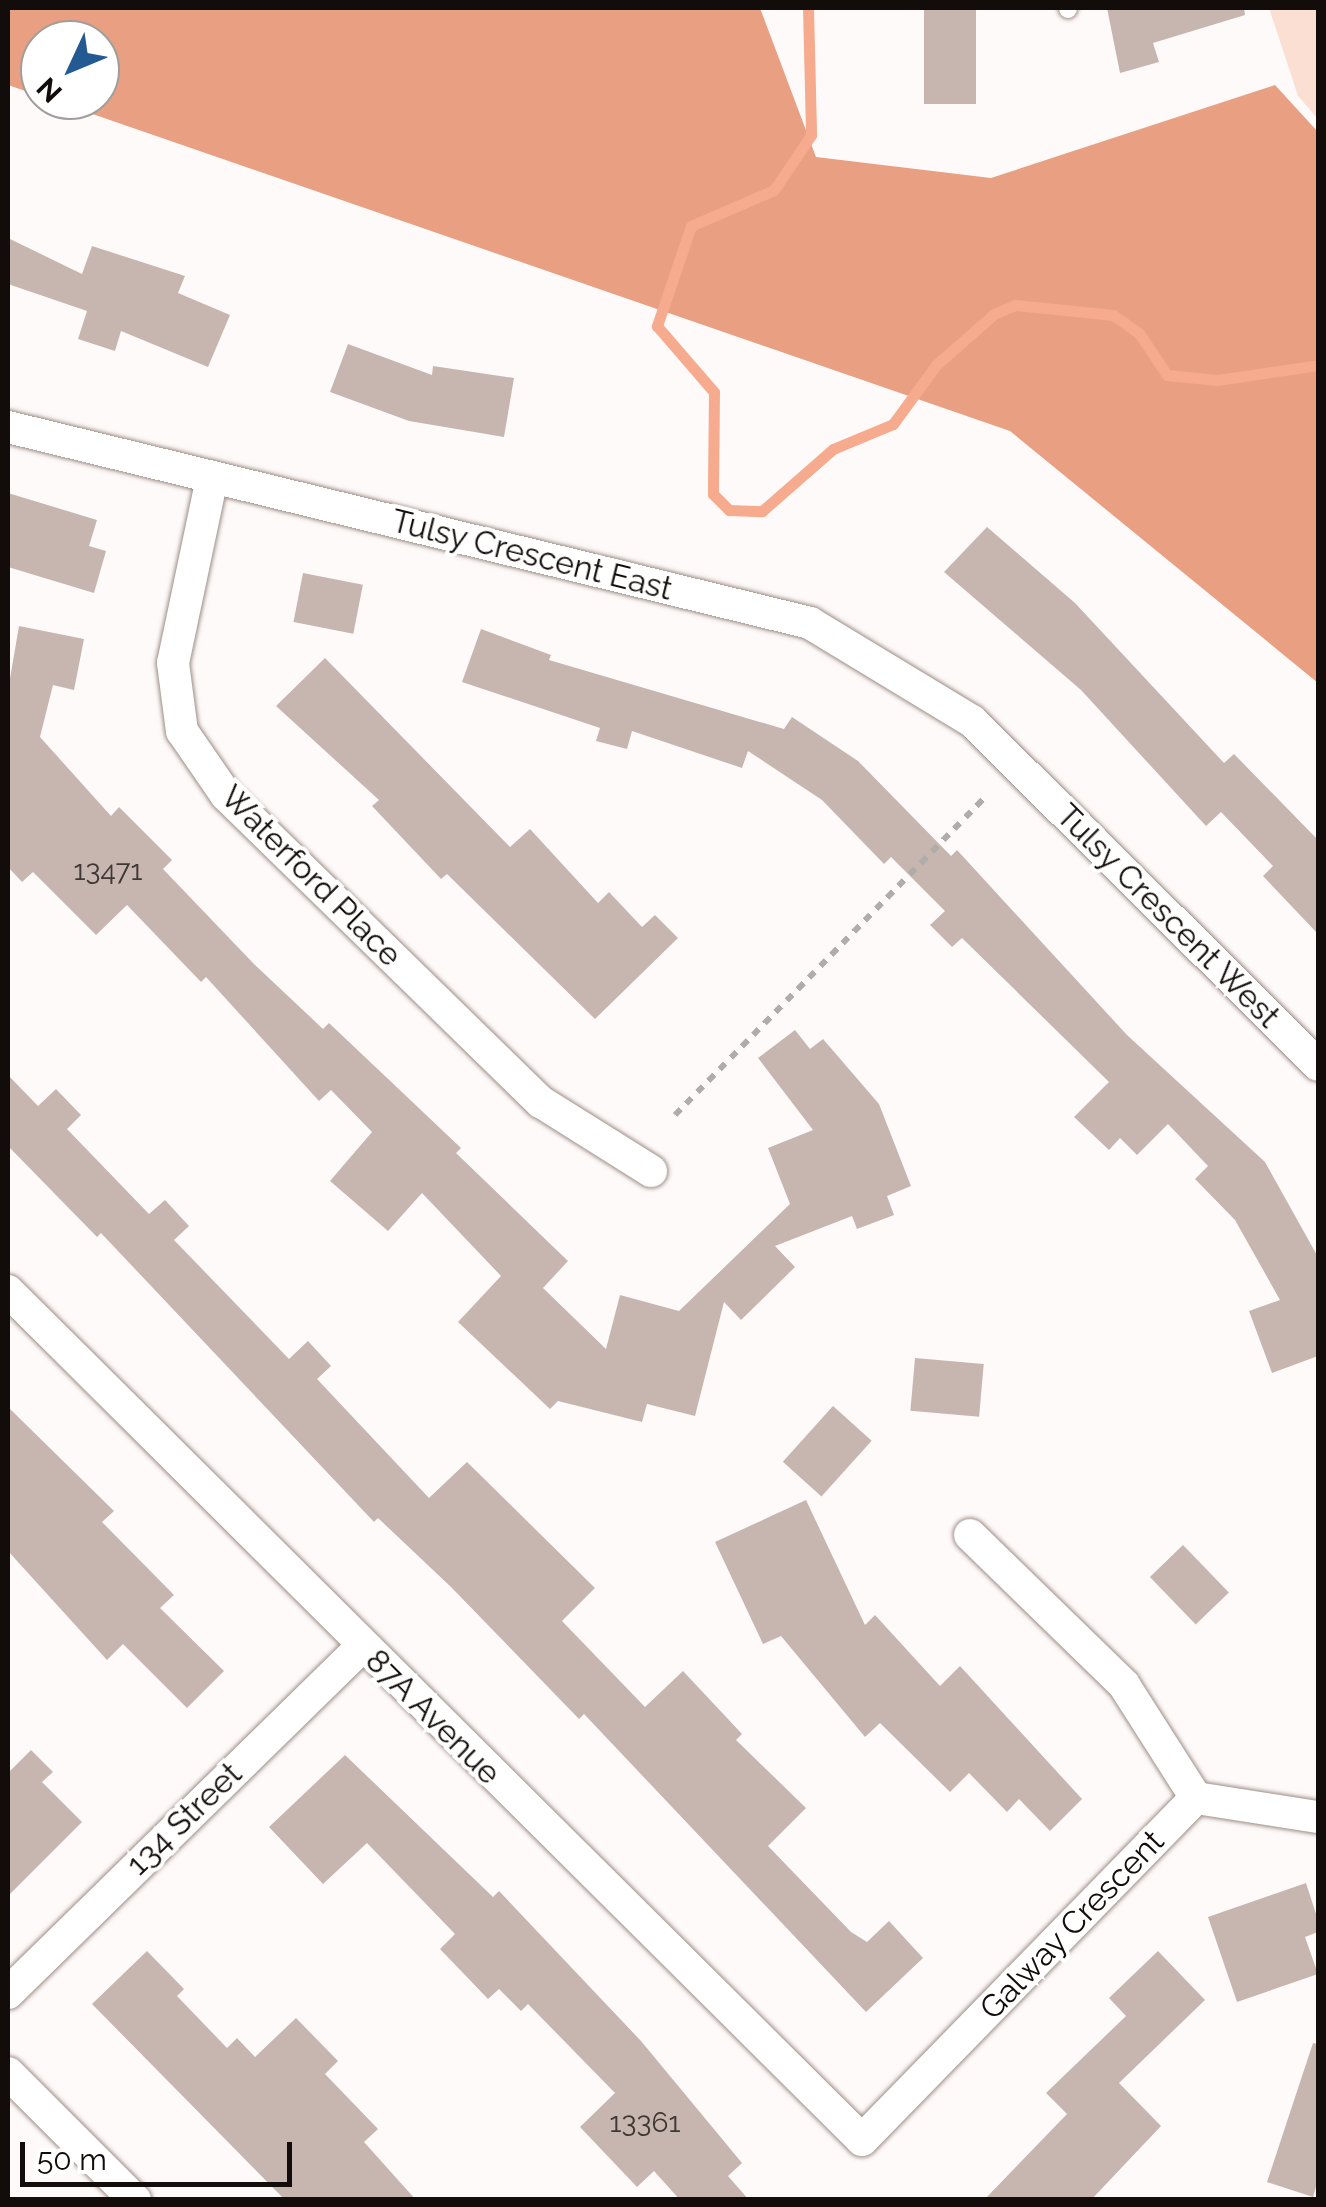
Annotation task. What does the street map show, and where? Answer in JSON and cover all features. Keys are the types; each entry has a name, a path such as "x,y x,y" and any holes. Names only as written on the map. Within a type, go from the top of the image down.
{"street":[{"name":"Tulsy Crescent East","path":"8,427 810,623 972,721 1017,766"},
{"name":"Waterford Place","path":"212,478 173,663 182,731 226,795 541,1102 652,1171"},
{"name":"Tulsy Crescent West","path":"1017,766 1318,1066"},
{"name":"87A Avenue","path":"8,1291 361,1647 862,2140"},
{"path":"970,1535 1124,1684 1196,1798 1318,1817"},
{"name":"134 Street","path":"8,1993 361,1647"},
{"name":"Galway Crescent","path":"862,2140 1196,1798"},
{"path":"8,2074 135,2200"}],"path":[{"path":"675,1116 984,798"}],"shaded area":[{"path":"8,8 760,8 816,157 991,178 1275,85 1318,132 1318,683 1010,431 110,120 120,120 120,20 20,20 20,89 8,85"},
{"path":"1269,8 1318,8 1318,119 1298,96"}],"building":[{"path":"924,8 976,8 976,104 924,104"},
{"path":"1107,8 1244,8 1245,15 1153,43 1159,62 1120,73"},
{"path":"8,238 82,274 92,246 185,276 178,293 230,315 208,367 121,331 115,351 78,339 87,311 8,284"},
{"path":"348,344 432,375 433,366 514,378 504,437 409,421 330,392"},
{"path":"8,493 97,520 89,546 106,551 94,593 8,567"},
{"path":"987,527 1075,603 1224,763 1234,754 1318,840 1318,934 1263,876 1273,866 1221,812 1206,826 1081,690 944,572"},
{"path":"303,573 363,585 353,634 293,622"},
{"path":"19,626 84,639 74,690 53,685 40,737 111,816 119,807 172,860 163,869 254,964 323,1029 329,1023 461,1148 456,1153 568,1261 543,1288 606,1349 620,1295 679,1311 790,1204 768,1148 813,1130 758,1058 795,1030 810,1049 823,1039 879,1104 911,1186 887,1196 894,1215 857,1229 852,1216 775,1246 795,1267 741,1320 724,1302 695,1416 647,1404 642,1422 558,1401 550,1409 458,1322 501,1276 422,1193 388,1231 330,1181 372,1132 331,1090 319,1101 206,977 201,982 127,905 96,935 33,872 22,882 8,867 8,690"},
{"path":"481,629 551,655 549,660 784,729 792,717 858,761 951,856 957,850 1127,1035 1265,1162 1318,1257 1318,1356 1272,1373 1249,1311 1280,1300 1235,1220 1195,1179 1208,1166 1168,1124 1137,1155 1120,1138 1109,1150 1074,1117 1109,1082 962,938 952,947 930,925 945,911 891,857 884,864 822,800 748,751 742,768 632,731 627,749 596,741 600,728 462,682"},
{"path":"325,658 510,847 530,829 598,903 609,892 642,927 655,915 678,938 595,1019 447,874 441,879 372,806 379,800 276,706"},
{"path":"8,1075 38,1106 56,1089 81,1115 67,1129 149,1214 165,1200 189,1226 174,1240 289,1359 308,1341 331,1366 317,1379 429,1498 467,1462 595,1588 562,1621 645,1707 683,1671 742,1734 736,1740 806,1808 768,1846 851,1932 867,1942 889,1921 923,1958 866,2012 584,1714 579,1719 451,1587 378,1518 374,1522 101,1233 97,1237 8,1146"},
{"path":"915,1358 984,1364 979,1417 910,1411"},
{"path":"833,1406 872,1441 821,1497 783,1462"},
{"path":"8,1407 114,1511 102,1522 174,1595 160,1608 224,1671 187,1708 123,1644 107,1660 8,1551"},
{"path":"806,1500 865,1625 875,1615 940,1686 960,1666 1082,1799 1050,1831 1019,1799 1007,1812 969,1773 950,1792 880,1723 865,1737 781,1636 763,1644 715,1542"},
{"path":"1183,1545 1229,1592 1196,1624 1150,1577"},
{"path":"31,1750 53,1772 42,1782 82,1822 8,1896 8,1773"},
{"path":"345,1755 493,1897 499,1891 641,2041 742,2163 728,2176 749,2200 680,2200 654,2171 637,2187 580,2127 615,2093 528,2004 521,2011 499,1989 488,1999 440,1949 455,1934 367,1843 323,1884 269,1827"},
{"path":"1306,1883 1318,1932 1305,1937 1318,1974 1237,2002 1208,1917"},
{"path":"147,1951 184,1989 177,1996 227,2048 237,2038 255,2057 296,2018 338,2061 325,2074 378,2129 364,2142 416,2200 285,2200 92,2004"},
{"path":"1158,1951 1205,2000 1119,2083 1161,2126 1091,2200 984,2200 1067,2114 1046,2093 1126,2016 1109,1998"},
{"path":"1313,2043 1318,2044 1318,2180 1313,2197 1267,2182"}],"waterway":[{"path":"808,8 811,135 774,190 691,226 657,326 714,392 713,494 729,510 762,511 833,449 893,424 936,365 994,314 1015,305 1113,315 1139,333 1167,375 1217,380 1318,365"}]}
